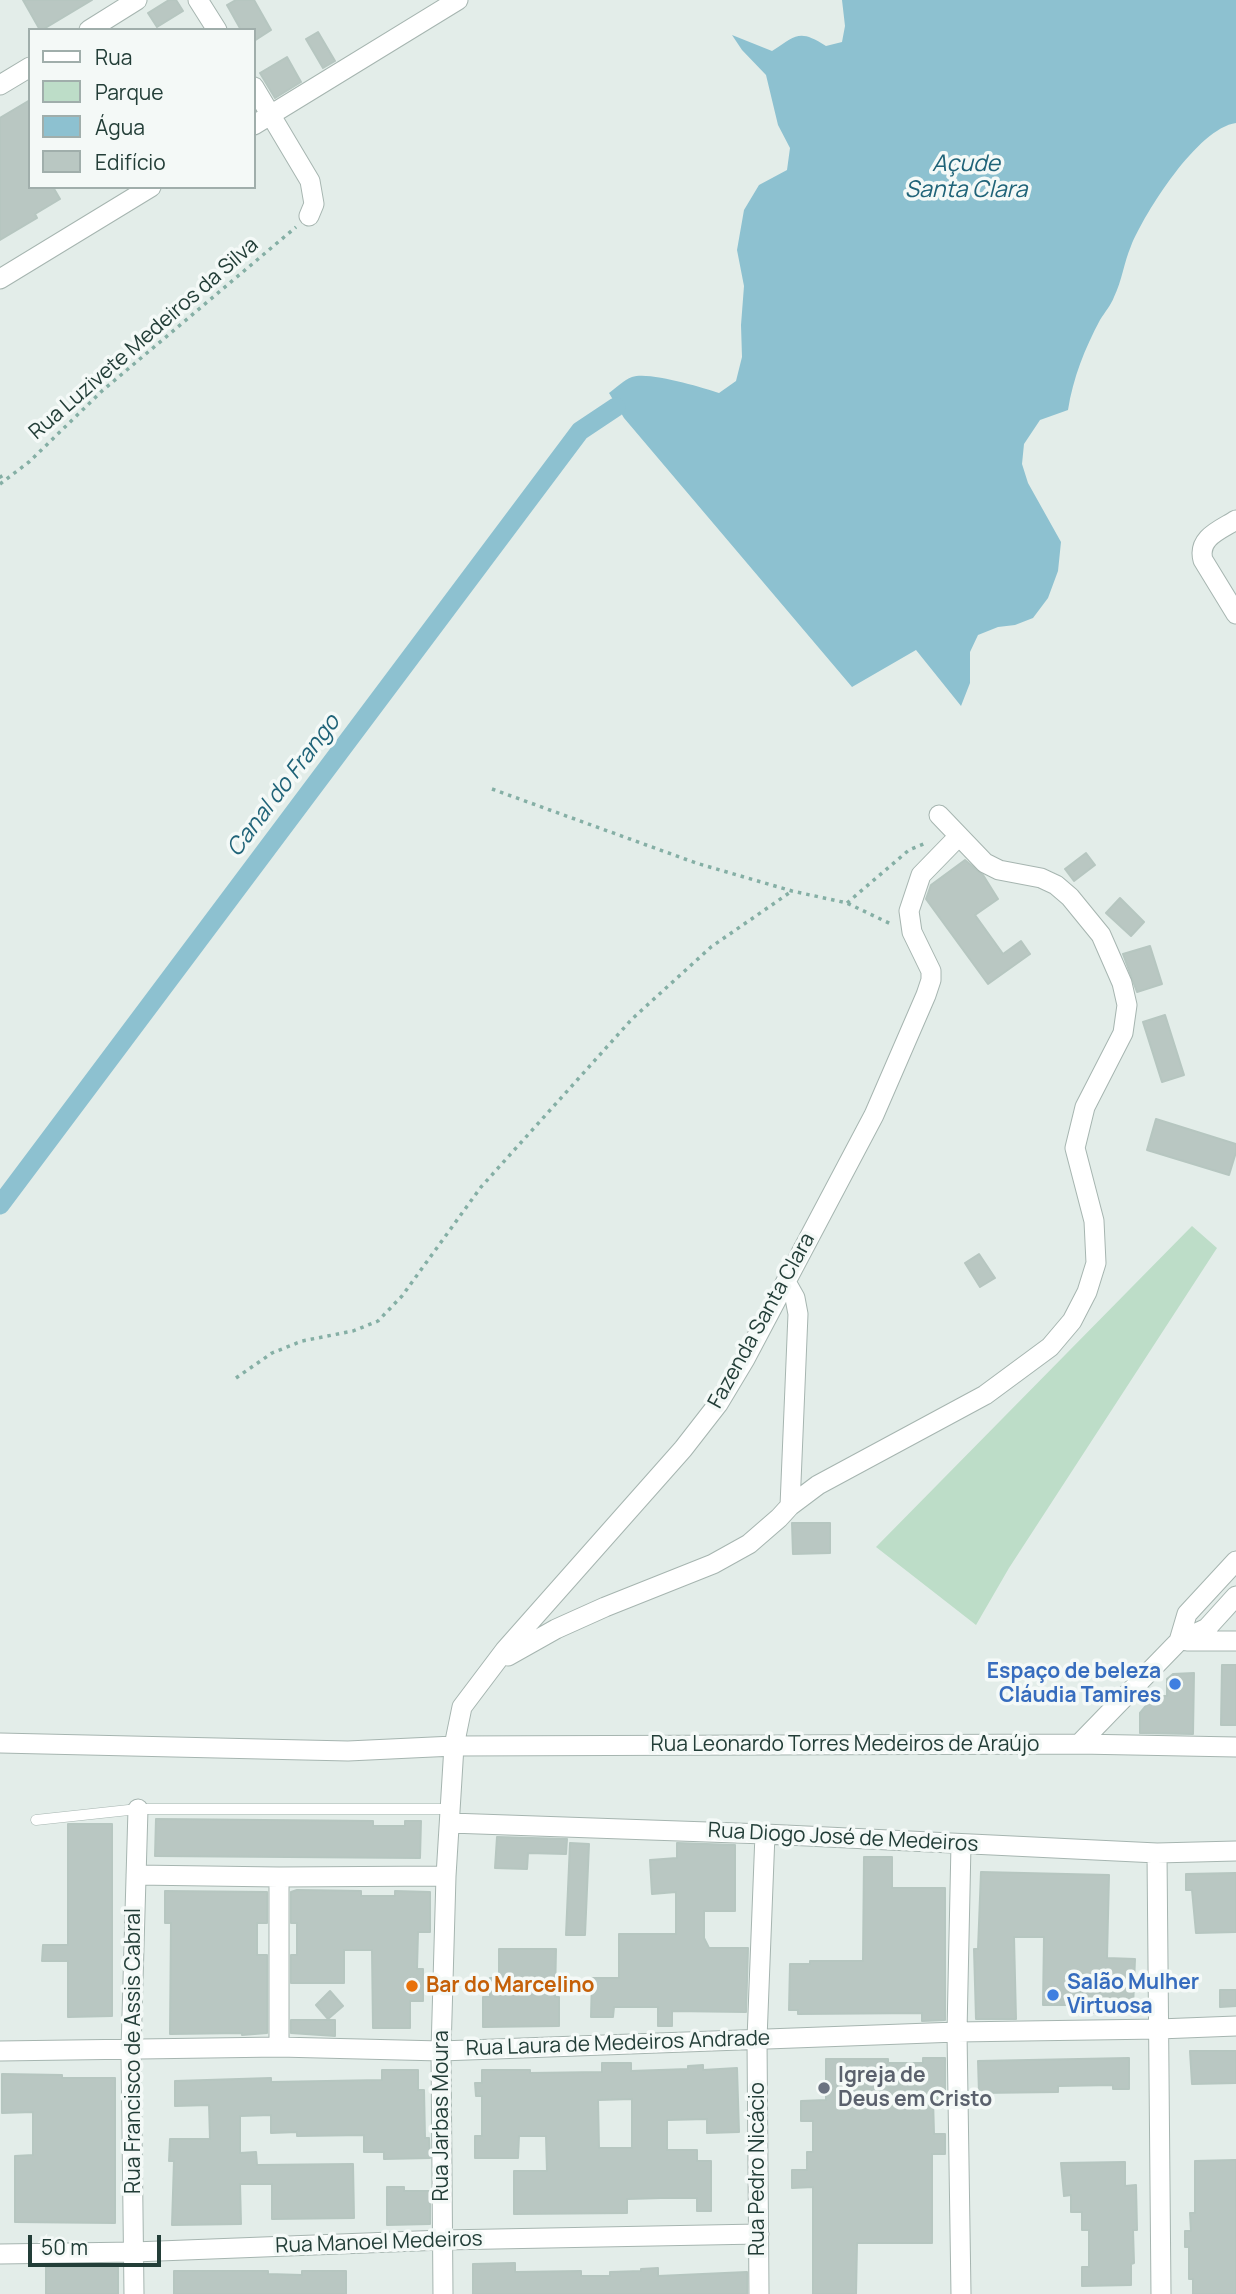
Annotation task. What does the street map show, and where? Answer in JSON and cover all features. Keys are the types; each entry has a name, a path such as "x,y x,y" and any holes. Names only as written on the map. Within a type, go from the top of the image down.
{"street":[{"path":"92,28 137,0"},
{"path":"198,0 216,28"},
{"path":"256,124 458,0"},
{"path":"0,85 28,68"},
{"path":"256,90 310,181 314,204 309,216"},
{"path":"0,279 148,189"},
{"path":"1236,520 1209,537 1202,544 1200,551 1236,614"},
{"path":"491,1668 556,1629 713,1564 749,1544 790,1506 818,1485 985,1395 1050,1347 1072,1321 1087,1292 1096,1263 1094,1221 1075,1148 1084,1107 1123,1033 1127,1005 1122,984 1101,935 1070,897 1056,885 1041,878 999,870 985,863 939,815"},
{"path":"912,932 909,911 921,875 958,836"},
{"name":"Fazenda Santa Clara","path":"455,1737 462,1707 491,1668 683,1449 718,1404 745,1359 874,1115 931,981 931,971 912,932"},
{"path":"786,1282 795,1298 798,1314 790,1506"},
{"path":"1178,1641 1187,1614 1236,1561"},
{"path":"1079,1744 1178,1641 1207,1628 1236,1596"},
{"path":"1178,1641 1236,1641"},
{"name":"Rua Leonardo Torres Medeiros de Araújo","path":"0,1743 348,1751 455,1737 1236,1747"},
{"name":"Rua Jarbas Moura","path":"443,2294 441,2051 446,1876 455,1737"},
{"name":"Rua Francisco de Assis Cabral","path":"134,2294 131,2050 138,1809"},
{"name":"Rua Diogo José de Medeiros","path":"450,1816 1157,1853 1236,1851"},
{"name":"Rua Pedro Nicácio","path":"759,2294 757,2039 765,1834"},
{"path":"961,1844 957,2032 961,2294"},
{"path":"1157,1853 1161,2294"},
{"path":"136,1874 446,1876"},
{"path":"279,1877 279,2047"},
{"name":"Rua Laura de Medeiros Andrade","path":"0,2051 279,2047 441,2051 957,2032 1236,2026"},
{"name":"Rua Manoel Medeiros","path":"0,2254 134,2252 443,2240 759,2234"}],"lane":[{"path":"36,1820 138,1809 450,1816"}],"path":[{"name":"Rua Luzivete Medeiros da Silva","path":"2,483 29,462 102,391 309,216"},
{"path":"0,475 2,483"},
{"path":"492,789 696,863 792,891 847,903 912,932"},
{"path":"847,903 909,850 925,843 958,836"},
{"path":"236,1378 272,1353 302,1341 353,1331 378,1321 402,1296 481,1187 632,1019 710,947 792,891"}],"green space":[{"path":"1192,1226 1217,1248 1009,1568 976,1625 876,1547"}],"water":[{"name":"Açude Santa Clara","path":"842,0 1236,0 1236,123 1221,128 1206,140 1190,155 1160,193 1138,231 1113,300 1085,352 1076,375 1068,410 1040,420 1024,444 1022,464 1028,483 1061,542 1058,571 1048,598 1033,618 978,635 970,652 970,683 961,706 916,650 852,687 624,418 609,393 629,378 640,376 675,380 719,393 736,381 742,357 744,286 737,250 744,210 759,185 787,170 790,148 778,125 766,75 732,35 772,51 798,36 810,37 826,46 842,42 845,26"}],"building":[{"path":"23,0 92,0 45,28 39,28"},
{"path":"169,0 176,0 183,11 157,27 148,13"},
{"path":"236,0 254,0 271,30 256,40 256,28 240,28 227,5"},
{"path":"318,32 335,61 323,68 306,39"},
{"path":"287,57 301,82 275,98 260,73"},
{"path":"28,101 28,189 54,189 60,199 35,214 37,218 0,240 0,118"},
{"path":"1086,853 1095,865 1074,881 1065,869"},
{"path":"965,860 983,875 998,899 975,915 1003,954 1021,941 1030,954 988,984 926,899 931,885"},
{"path":"1120,898 1144,922 1131,936 1106,913"},
{"path":"1150,946 1162,984 1137,992 1123,954"},
{"path":"1165,1015 1184,1075 1162,1082 1143,1022"},
{"path":"1156,1119 1236,1144 1229,1175 1147,1150"},
{"path":"979,1254 995,1278 980,1287 965,1263"},
{"path":"792,1523 830,1523 830,1553 793,1554"},
{"path":"1222,1665 1236,1665 1236,1725 1221,1725"},
{"path":"1194,1673 1193,1734 1140,1733 1140,1713 1154,1696 1167,1696 1167,1679 1173,1674"},
{"path":"156,1819 373,1821 373,1826 405,1826 405,1821 421,1821 420,1858 155,1856"},
{"path":"68,1824 112,1824 112,2016 68,2017 68,1961 42,1961 43,1945 68,1945"},
{"path":"497,1837 567,1839 566,1854 528,1853 527,1869 495,1868"},
{"path":"570,1843 589,1844 585,1935 566,1935"},
{"path":"677,1843 735,1845 735,1911 704,1911 704,1938 709,1948 748,1948 746,2012 672,2011 672,2026 658,2026 658,2007 614,2007 613,2017 591,2017 592,1978 619,1978 619,1934 676,1934 676,1892 652,1894 650,1860 677,1858"},
{"path":"864,1857 892,1857 892,1888 945,1888 945,2020 922,2021 922,2013 798,2014 798,2010 789,2010 790,1964 810,1964 810,1961 863,1961"},
{"path":"981,1872 1109,1875 1107,1958 1135,1959 1133,2007 1095,2005 1095,2013 1070,2012 1070,2005 1043,2005 1044,1937 1014,1937 1016,2019 976,2019 974,1949 978,1949"},
{"path":"1236,1873 1236,1932 1196,1933 1192,1890 1186,1890 1186,1874"},
{"path":"165,1891 267,1892 267,1923 257,1923 257,1955 267,1955 267,2033 170,2034 171,1923 165,1923"},
{"path":"361,1891 361,1896 395,1896 395,1891 430,1892 430,1932 418,1932 417,1969 423,1969 423,2001 410,2001 410,2028 373,2028 372,1950 344,1950 344,1983 291,1983 291,1955 297,1955 297,1923 291,1923 291,1892"},
{"path":"499,1949 556,1949 555,1997 559,1997 559,2026 483,2027 483,1997 490,1997 490,1978 499,1978"},
{"path":"1220,1990 1236,1990 1236,2006 1220,2007"},
{"path":"330,1991 343,2006 328,2019 316,2005"},
{"path":"291,2020 335,2020 335,2036 291,2033"},
{"path":"1190,2051 1236,2051 1236,2083 1192,2084"},
{"path":"923,2058 945,2058 945,2099 933,2099 934,2134 945,2134 945,2154 932,2154 932,2243 857,2243 856,2294 813,2294 813,2187 792,2188 792,2170 807,2170 807,2152 813,2152 813,2121 801,2121 801,2101 826,2100 826,2059 888,2059 888,2063 923,2063"},
{"path":"1129,2058 1129,2089 1113,2089 1113,2085 1058,2086 1058,2092 979,2093 978,2061"},
{"path":"602,2063 631,2063 631,2071 688,2069 688,2066 703,2065 703,2070 737,2068 739,2132 707,2133 707,2119 667,2120 667,2150 697,2150 697,2161 711,2161 711,2211 697,2211 697,2198 661,2198 627,2199 627,2213 514,2214 514,2171 547,2171 546,2136 519,2136 518,2158 475,2158 475,2136 482,2136 482,2096 476,2096 475,2083 482,2083 482,2070 530,2070 530,2073 602,2072","holes":["632,2099 632,2148 599,2148 598,2100"]},
{"path":"382,2070 418,2070 418,2090 424,2090 425,2138 429,2138 430,2158 384,2159 384,2152 364,2152 364,2135 297,2136 297,2132 271,2133 271,2115 240,2116 240,2153 256,2152 257,2165 353,2164 354,2218 272,2219 272,2184 240,2184 241,2224 172,2225 174,2161 169,2161 170,2139 210,2139 209,2105 175,2106 175,2081 271,2078 271,2082 382,2080"},
{"path":"2,2074 115,2078 115,2223 15,2222 15,2156 33,2155 33,2112 2,2113"},
{"path":"1236,2160 1236,2294 1193,2294 1185,2231 1191,2231 1190,2213 1195,2213 1195,2161"},
{"path":"1125,2162 1125,2186 1136,2185 1137,2230 1133,2230 1134,2263 1131,2264 1131,2285 1082,2286 1082,2267 1089,2267 1089,2230 1082,2230 1082,2212 1071,2212 1071,2195 1064,2196 1061,2163"},
{"path":"387,2187 404,2187 404,2191 430,2191 430,2224 387,2225"},
{"path":"515,2263 515,2272 581,2271 581,2276 610,2276 610,2272 658,2268 658,2276 747,2272 747,2294 473,2294 473,2264"},
{"path":"118,2266 118,2294 46,2294 46,2267"},
{"path":"174,2271 268,2271 268,2274 302,2275 302,2271 346,2271 346,2294 174,2294"}],"waterway":[{"name":"Canal do Frango","path":"0,1205 580,431 616,407"}],"place":[{"name":"Espaço de beleza Cláudia Tamires","path":"1175,1684"},
{"name":"Bar do Marcelino","path":"412,1986"},
{"name":"Salão Mulher Virtuosa","path":"1053,1995"},
{"name":"Igreja de Deus em Cristo","path":"824,2088"}]}
